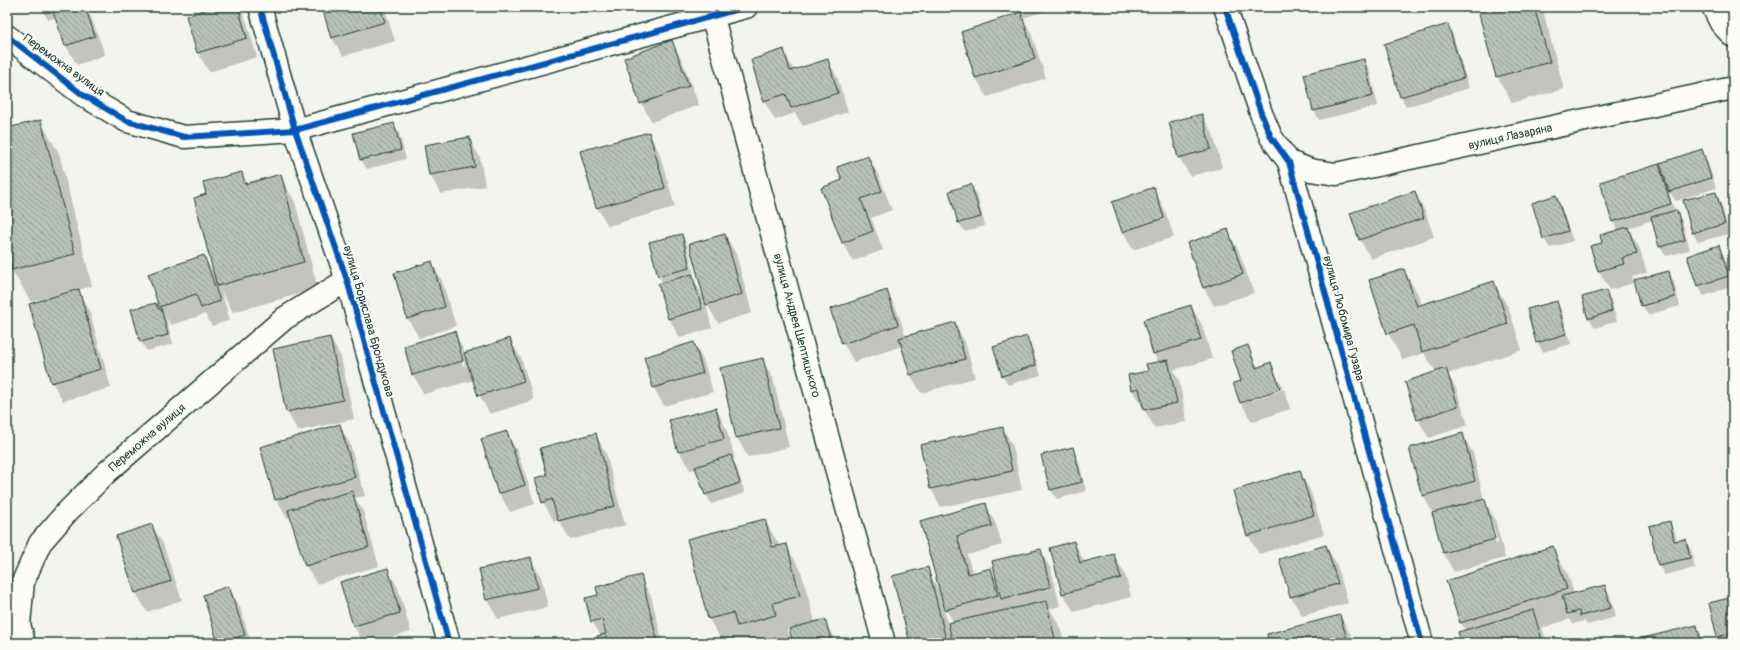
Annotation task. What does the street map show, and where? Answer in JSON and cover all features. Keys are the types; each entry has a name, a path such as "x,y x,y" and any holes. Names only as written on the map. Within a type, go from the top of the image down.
{"street":[{"name":"вулиця Борислава Брондукова","path":"260,7 295,130 347,280 449,643"},
{"name":"Переможна вулиця","path":"7,36 83,95 127,121 184,136 295,130 711,11 746,7"},
{"name":"вулиця Любомира Гузара","path":"1225,7 1261,113 1271,137 1289,162 1422,643"},
{"path":"1713,7 1721,23 1733,36"},
{"name":"вулиця Андрея Шептицького","path":"711,11 884,643"},
{"name":"вулиця Лазаряна","path":"1289,162 1310,170 1336,174 1733,88"},
{"name":"Переможна вулиця","path":"24,643 19,624 23,582 40,543 67,512 107,472 286,318 347,280"}],"building":[{"path":"59,7 85,7 95,36 65,46 52,9"},
{"path":"213,7 238,7 247,38 197,53 186,16"},
{"path":"322,7 380,7 385,22 331,38"},
{"path":"1477,7 1534,7 1550,62 1496,77"},
{"path":"1021,12 1035,59 975,78 961,32"},
{"path":"1448,24 1464,78 1400,97 1384,44"},
{"path":"672,40 689,86 640,104 624,58"},
{"path":"784,49 790,71 828,59 838,93 791,108 786,94 763,101 751,60"},
{"path":"1364,59 1373,96 1313,111 1304,74"},
{"path":"1202,114 1211,149 1178,158 1169,122"},
{"path":"41,120 75,254 11,270 7,253 7,128"},
{"path":"394,123 401,150 360,160 353,133"},
{"path":"649,132 665,188 596,208 580,151"},
{"path":"470,137 475,167 429,175 424,145"},
{"path":"1702,149 1711,178 1669,192 1660,163"},
{"path":"868,156 882,191 861,199 873,231 842,243 821,188 842,180 837,167"},
{"path":"1659,164 1671,204 1612,222 1600,182"},
{"path":"242,172 245,184 281,174 304,262 217,286 194,198 206,194 203,182"},
{"path":"971,184 981,217 958,223 949,191"},
{"path":"1154,187 1164,218 1122,232 1112,202"},
{"path":"1415,191 1424,218 1359,240 1350,213"},
{"path":"1716,192 1725,224 1692,233 1683,200"},
{"path":"1556,195 1568,231 1543,239 1532,203"},
{"path":"1677,210 1685,240 1659,247 1651,217"},
{"path":"1628,227 1637,254 1622,258 1624,264 1598,271 1590,246 1602,243 1600,235"},
{"path":"1228,229 1243,274 1203,288 1187,243"},
{"path":"682,234 690,268 658,276 649,242"},
{"path":"725,234 742,294 706,305 689,244"},
{"path":"1719,245 1729,276 1697,286 1687,256"},
{"path":"204,255 220,301 201,308 196,294 159,307 148,274"},
{"path":"432,261 445,307 407,319 394,273"},
{"path":"1404,269 1417,306 1494,281 1508,324 1422,352 1414,325 1387,334 1369,280"},
{"path":"1669,271 1675,297 1641,306 1634,280"},
{"path":"692,274 702,309 668,319 658,284"},
{"path":"79,289 101,369 51,383 29,304"},
{"path":"887,290 898,325 842,344 830,309"},
{"path":"1606,290 1612,311 1588,319 1582,297"},
{"path":"1557,301 1566,334 1536,343 1527,309"},
{"path":"156,303 158,309 161,308 168,335 140,342 131,309"},
{"path":"1191,305 1201,340 1153,354 1143,320"},
{"path":"955,322 965,359 910,375 899,338"},
{"path":"455,331 463,361 412,375 404,346"},
{"path":"1027,336 1036,365 1002,376 993,347"},
{"path":"330,337 343,400 286,412 273,349"},
{"path":"510,338 524,381 478,396 464,353"},
{"path":"694,342 703,373 653,388 644,357"},
{"path":"1248,345 1256,368 1271,362 1280,389 1240,403 1233,383 1241,381 1231,351"},
{"path":"763,358 779,428 736,438 720,368"},
{"path":"1168,360 1177,403 1144,410 1139,388 1131,390 1128,375 1148,371 1146,364"},
{"path":"1446,368 1458,406 1417,420 1405,382"},
{"path":"716,408 724,439 678,452 669,420"},
{"path":"340,424 355,477 275,500 260,447"},
{"path":"1003,427 1012,471 930,489 920,445"},
{"path":"507,431 525,485 498,494 481,439"},
{"path":"596,433 615,506 558,521 552,499 542,503 535,478 547,475 540,448"},
{"path":"1463,433 1475,481 1422,496 1409,448"},
{"path":"1073,447 1082,482 1050,490 1041,455"},
{"path":"731,455 740,483 705,495 695,467"},
{"path":"1300,470 1314,515 1247,536 1233,491"},
{"path":"352,491 369,547 305,566 288,510"},
{"path":"1733,493 1733,512 1728,494"},
{"path":"1485,499 1495,539 1443,553 1432,513"},
{"path":"986,503 992,526 957,536 968,574 991,568 998,595 945,610 920,521"},
{"path":"765,519 772,547 787,544 800,596 773,603 776,615 737,626 733,613 708,619 687,539"},
{"path":"1670,521 1674,541 1686,539 1690,558 1658,565 1649,526"},
{"path":"152,524 171,581 135,593 116,536"},
{"path":"1074,541 1080,563 1114,554 1121,578 1062,594 1050,548"},
{"path":"1326,545 1338,584 1290,597 1279,559"},
{"path":"1553,546 1567,589 1460,623 1446,581"},
{"path":"1041,549 1050,587 1001,599 992,561"},
{"path":"531,557 538,588 486,600 479,569"},
{"path":"928,567 947,643 910,643 892,576"},
{"path":"388,568 400,613 353,626 340,582"},
{"path":"641,575 658,643 598,643 597,636 606,634 602,619 591,622 585,598 598,595 596,587"},
{"path":"1733,584 1733,597 1730,585"},
{"path":"1605,585 1611,608 1580,616 1579,611 1567,614 1562,596"},
{"path":"229,586 245,635 218,643 203,595"},
{"path":"1733,597 1733,633 1717,637 1709,603"},
{"path":"1046,601 1056,643 953,643 948,623"},
{"path":"1533,610 1543,643 1461,643 1458,632"},
{"path":"1340,615 1348,643 1269,643 1267,634"},
{"path":"825,619 832,643 793,643 789,629"},
{"path":"1697,625 1701,643 1622,643"},
{"path":"141,638 142,643 123,643"}],"cycle path":[{"path":"260,7 295,130 347,280 449,643"},
{"path":"7,36 83,95 127,121 184,137 295,130 746,7"},
{"path":"1225,7 1261,113 1271,137 1289,162 1422,643"}]}
